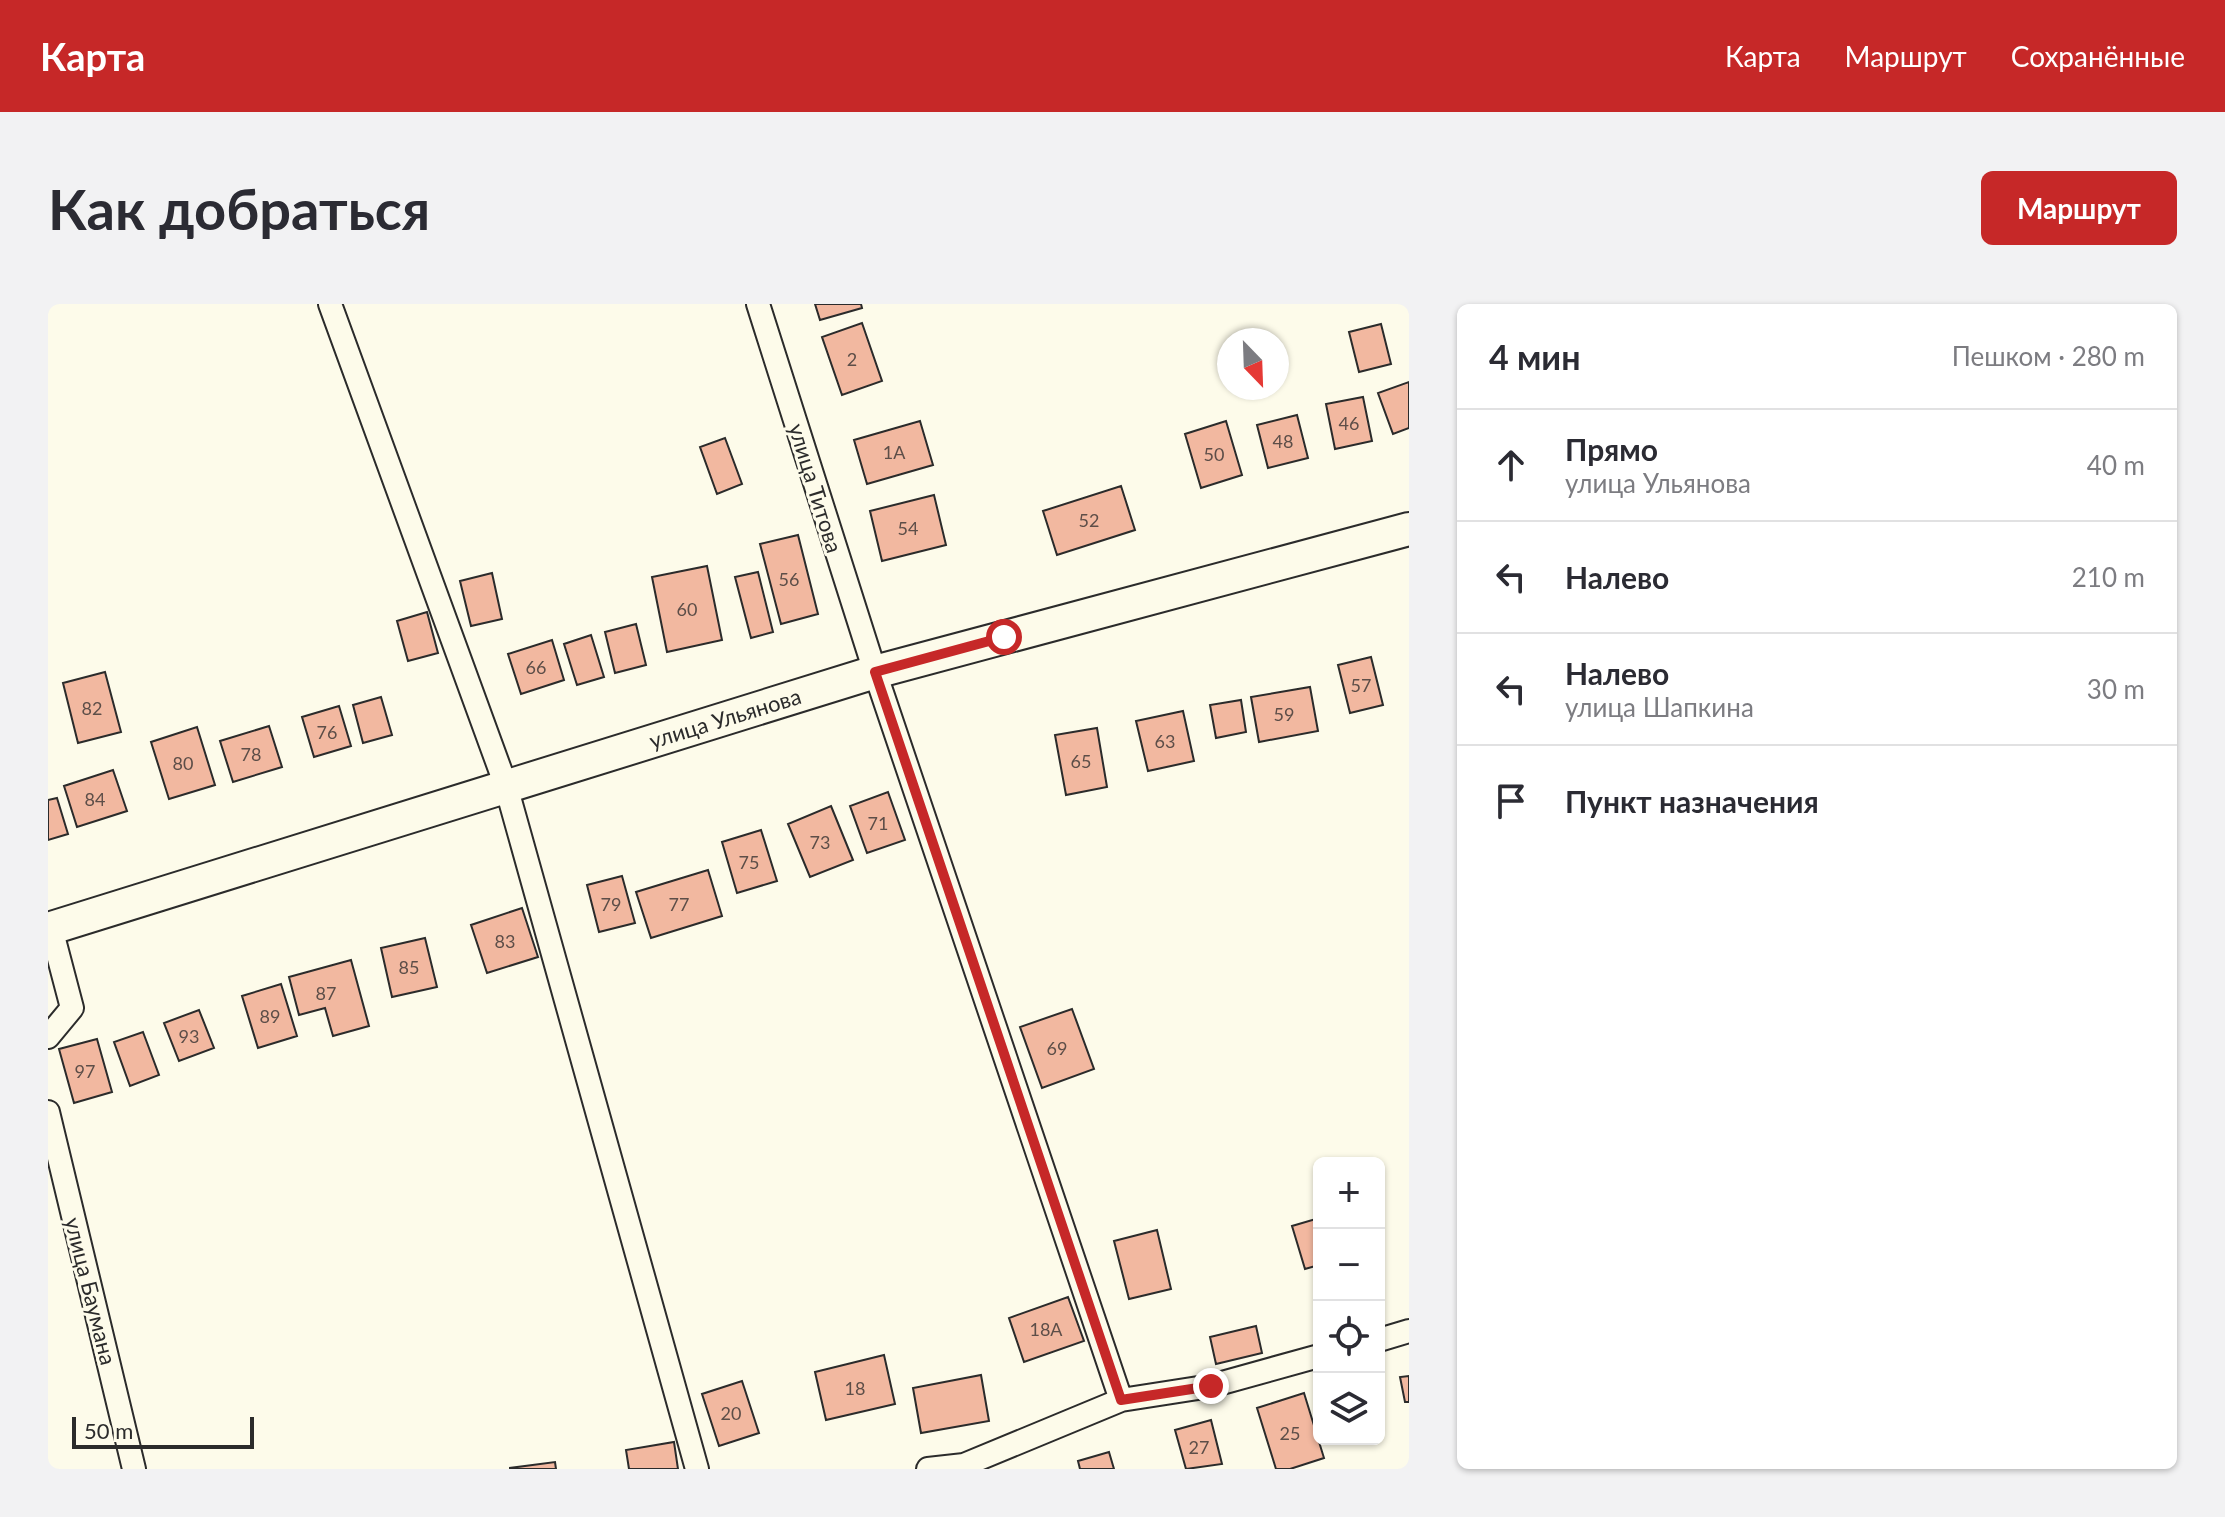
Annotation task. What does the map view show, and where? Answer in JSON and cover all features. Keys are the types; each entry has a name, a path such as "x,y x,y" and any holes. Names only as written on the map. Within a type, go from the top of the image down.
{"main road":[{"name":"улица Ульянова","path":"49,928 875,672 1409,529"}],"street":[{"path":"330,304 506,786 697,1469"},
{"name":"улица Титова","path":"758,304 875,672 1121,1400"},
{"path":"48,1037 72,1008 49,928"},
{"name":"улица Баумана","path":"48,1112 134,1469"},
{"path":"1385,1338 1409,1331"},
{"path":"928,1469 964,1465 1121,1400 1211,1386 1313,1358"}],"building":[{"path":"815,304 861,304 862,308 820,320"},
{"path":"862,323 882,381 842,395 822,337"},
{"path":"1381,324 1391,364 1359,372 1349,332"},
{"path":"1409,382 1409,428 1393,434 1378,393"},
{"path":"1363,397 1372,441 1335,449 1326,404"},
{"path":"1297,415 1308,458 1268,468 1257,425"},
{"path":"920,421 933,465 867,484 854,440"},
{"path":"1226,421 1242,475 1201,488 1185,434"},
{"path":"725,438 742,484 717,494 700,447"},
{"path":"1121,486 1135,530 1057,555 1043,511"},
{"path":"934,495 946,545 882,561 870,511"},
{"path":"798,535 818,614 781,624 760,544"},
{"path":"707,566 722,640 667,652 652,577"},
{"path":"758,572 773,632 751,638 735,577"},
{"path":"492,573 502,619 471,626 460,581"},
{"path":"427,612 438,653 408,661 397,621"},
{"path":"636,624 646,665 615,673 605,632"},
{"path":"591,635 604,677 577,685 564,644"},
{"path":"552,640 564,680 521,694 508,654"},
{"path":"1371,657 1383,705 1350,713 1338,665"},
{"path":"105,672 121,732 78,743 63,683"},
{"path":"1310,687 1318,731 1259,742 1251,697"},
{"path":"381,697 392,735 363,743 353,705"},
{"path":"1241,700 1246,732 1216,738 1210,705"},
{"path":"339,706 351,746 314,757 302,717"},
{"path":"1183,711 1194,761 1148,771 1136,721"},
{"path":"269,726 282,767 233,782 220,741"},
{"path":"197,727 215,785 169,799 151,742"},
{"path":"1097,728 1107,787 1066,795 1055,735"},
{"path":"113,770 127,811 77,827 64,786"},
{"path":"888,792 905,840 867,853 850,806"},
{"path":"57,798 68,834 48,840 48,800"},
{"path":"831,806 853,860 810,877 788,824"},
{"path":"761,830 777,881 737,893 722,842"},
{"path":"708,870 722,916 651,938 636,892"},
{"path":"622,876 635,923 599,932 587,885"},
{"path":"522,908 538,957 487,973 471,925"},
{"path":"425,938 437,987 392,997 381,948"},
{"path":"351,960 369,1026 333,1036 325,1008 299,1015 289,977"},
{"path":"281,984 297,1036 258,1048 242,996"},
{"path":"1072,1009 1094,1069 1042,1088 1020,1027"},
{"path":"199,1010 214,1048 179,1061 164,1023"},
{"path":"143,1032 159,1075 130,1086 114,1042"},
{"path":"97,1039 112,1092 74,1103 59,1049"},
{"path":"1313,1220 1313,1267 1305,1269 1292,1226"},
{"path":"1157,1230 1171,1289 1129,1299 1114,1241"},
{"path":"1068,1297 1084,1341 1024,1362 1009,1318"},
{"path":"1256,1326 1262,1353 1216,1364 1210,1337"},
{"path":"884,1355 895,1404 826,1420 815,1372"},
{"path":"981,1375 989,1421 921,1433 913,1388"},
{"path":"1409,1376 1409,1402 1405,1402 1400,1377"},
{"path":"742,1381 759,1433 719,1446 702,1394"},
{"path":"1304,1393 1313,1422 1313,1445 1320,1445 1324,1458 1290,1469 1276,1469 1257,1408"},
{"path":"1211,1420 1222,1464 1186,1469 1175,1430"},
{"path":"674,1442 678,1469 629,1469 626,1450"},
{"path":"1109,1452 1114,1469 1080,1469 1078,1461"},
{"path":"555,1462 556,1469 510,1469 510,1468"}],"route":[{"path":"1004,637 875,672 1121,1400 1211,1386"}]}
